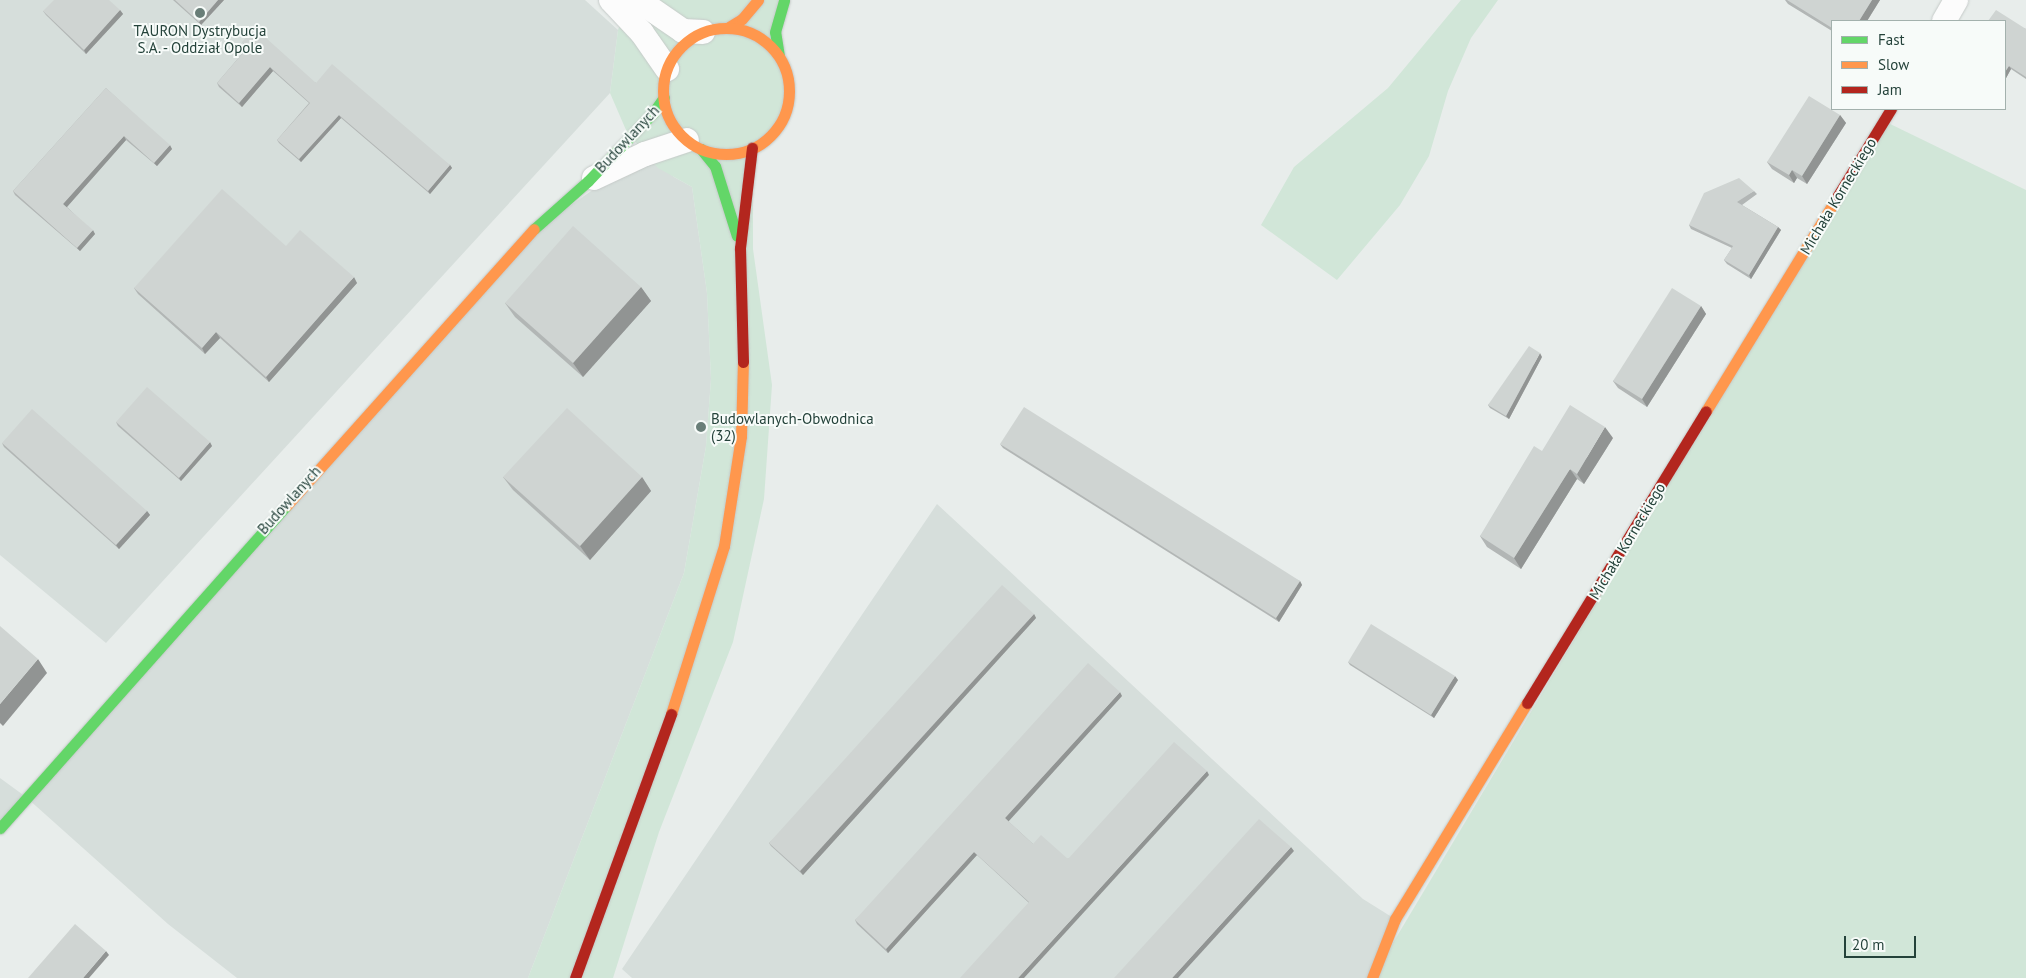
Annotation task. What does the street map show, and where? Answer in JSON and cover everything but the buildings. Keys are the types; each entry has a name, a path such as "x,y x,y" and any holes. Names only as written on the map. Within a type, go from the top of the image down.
{"street":[{"path":"611,0 642,32 667,69"},
{"path":"638,0 683,31 703,32 729,27 742,19 758,0"},
{"path":"779,56 775,32 784,0"},
{"path":"1945,20 1956,0"},
{"path":"694,144 735,153 752,148 768,139 780,125 787,108 790,90 787,72 779,56 767,42 751,32 729,27"},
{"path":"703,32 677,51 667,69 664,96 666,110 676,129 694,144 715,166 740,248"},
{"name":"Budowlanych","path":"0,828 526,236 588,181 654,113 664,96"},
{"name":"Michała Korneckiego","path":"1372,978 1395,919 1891,110"},
{"name":"Budowlanych","path":"588,181 645,154 694,144"},
{"path":"575,978 612,870 680,691 724,546 741,436 744,386 740,248 752,148"}],"shaded area":[{"path":"0,0 585,0 618,30 610,93 106,643 0,555"},
{"path":"645,154 674,177 692,187 707,293 711,379 706,446 684,573 528,978 237,978 168,924 27,798 0,828 0,778 26,797 526,236"},
{"path":"937,504 1363,899 1395,919 1372,978 632,978 622,969"}],"green space":[{"path":"629,0 785,0 779,56 787,72 790,90 787,108 780,125 768,139 753,148 753,249 772,385 764,499 733,642 659,832 613,978 528,978 684,573 706,446 711,379 707,293 692,187 658,168 645,154 626,130 610,93 618,30"},
{"path":"1461,0 1498,0 1471,38 1448,91 1429,156 1400,205 1337,280 1261,225 1294,167 1388,88"},
{"path":"1884,121 2026,190 2026,978 1372,978"}],"traffic: fast":[{"path":"779,56 775,32 784,0"},
{"path":"534,229 588,181 653,113 664,97"},
{"path":"701,149 715,166 737,236"},
{"path":"0,828 287,505"}],"traffic: slow":[{"path":"729,27 742,19 758,0"},
{"path":"726,28 750,33 770,47 784,67 789,91 784,115 770,135 750,149 726,154 702,149 682,135 668,115 663,91 668,67 682,47 702,33 726,28"},
{"path":"1706,411 1837,197"},
{"path":"287,505 534,229"},
{"path":"671,714 724,546 741,436 743,362"},
{"path":"1372,978 1395,919 1527,703"}],"traffic: jam":[{"path":"1837,197 1890,110"},
{"path":"743,362 740,248 752,148"},
{"path":"1527,703 1706,411"},
{"path":"575,978 671,714"}],"place":[{"name":"TAURON Dystrybucja S.A. - Oddział Opole","path":"200,13"},
{"name":"Budowlanych-Obwodnica (32)","path":"701,427"}]}
